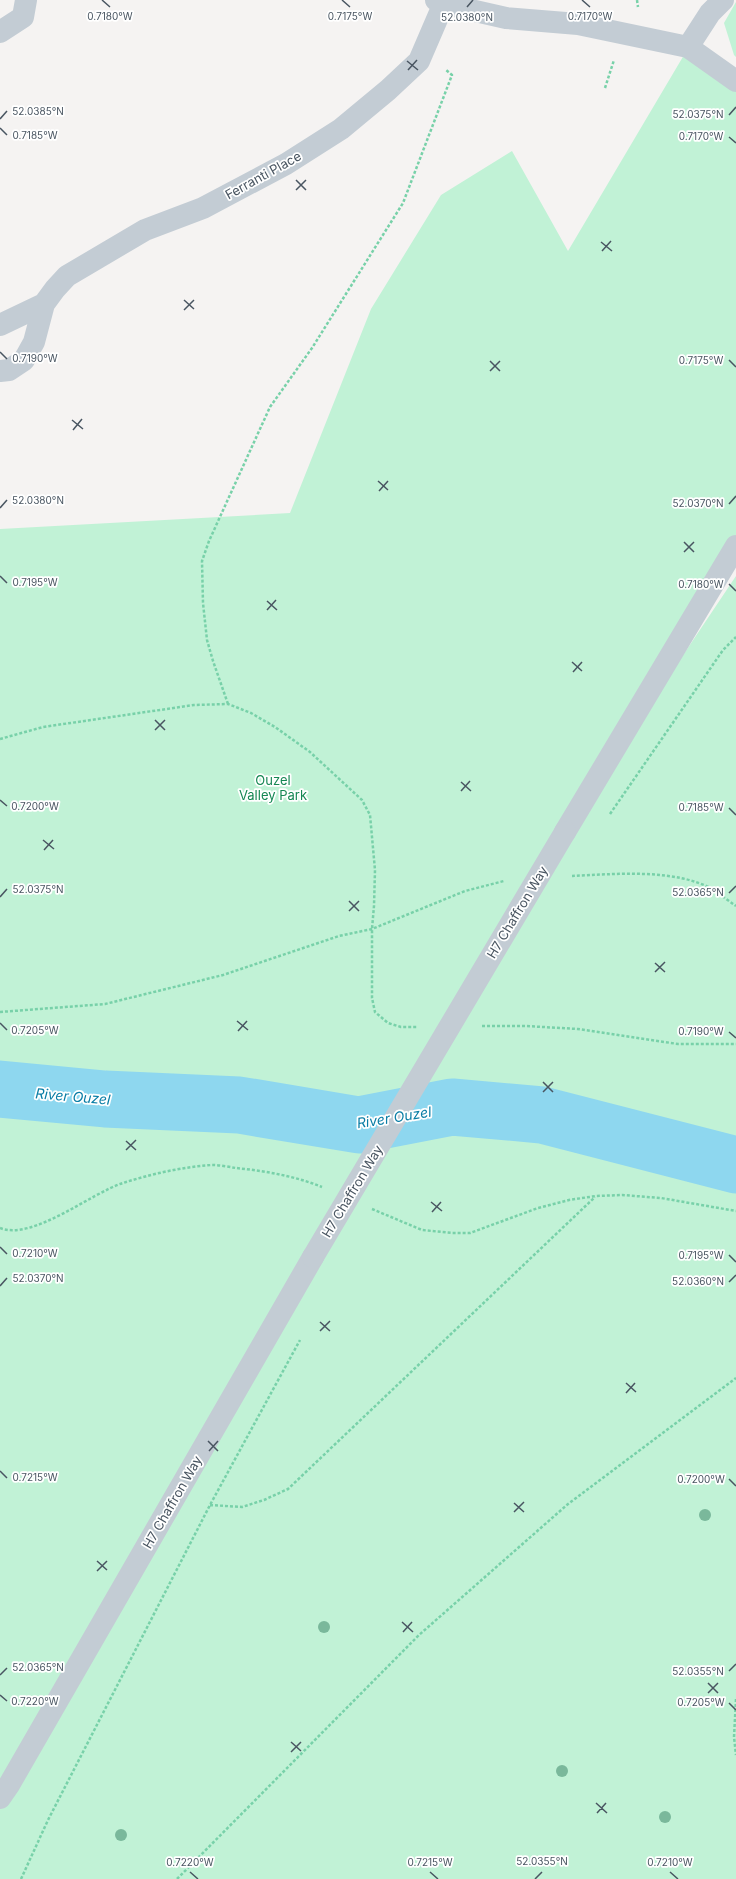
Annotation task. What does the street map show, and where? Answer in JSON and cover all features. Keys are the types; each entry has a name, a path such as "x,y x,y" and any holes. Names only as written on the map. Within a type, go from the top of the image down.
{"street":[{"path":"0,32 23,17 26,0"},
{"path":"688,47 710,13 723,0"},
{"path":"452,3 506,18 578,24 688,47 736,81"},
{"name":"Ferranti Place","path":"0,371 9,370 24,360 34,342 44,304 55,289 68,276 145,230 203,208 286,164 342,129 394,85 419,61 452,3"},
{"name":"Ferranti Place","path":"0,325 44,304"},
{"name":"H7 Chaffron Way","path":"0,1798 10,1785 313,1257 736,546"}],"path":[{"path":"228,704 207,640 203,603 202,561 209,541 270,407 312,348 403,204 452,75 422,54"},
{"path":"605,88 615,55"},
{"path":"606,821 723,650 736,637"},
{"path":"0,739 43,727 194,706 228,704 251,713 275,727 310,752 362,800 370,814 374,855 372,998 376,1012 388,1023 401,1027 425,1027"},
{"path":"571,876 619,874 665,876 692,881 713,890 736,906"},
{"path":"0,1012 105,1004 223,975 339,936 372,928 465,891 508,880"},
{"path":"479,1026 526,1026 578,1029 678,1044 736,1044"},
{"path":"210,1504 242,1507 264,1500 288,1489 596,1196"},
{"path":"21,1879 48,1820 210,1504 301,1338"},
{"path":"177,1879 425,1630 568,1504 736,1378"},
{"path":"736,1699 734,1737 736,1755"}],"green space":[{"path":"736,2 736,57 734,55 724,23"},
{"name":"Ouzel Valley Park","path":"684,55 736,87 736,556 574,818 736,576 736,1879 0,1879 0,529 290,513 371,309 441,195 512,151 568,251"}],"waterway":[{"name":"River Ouzel","path":"0,1089 105,1099 239,1105 359,1125 452,1107 542,1115 736,1165"}]}
